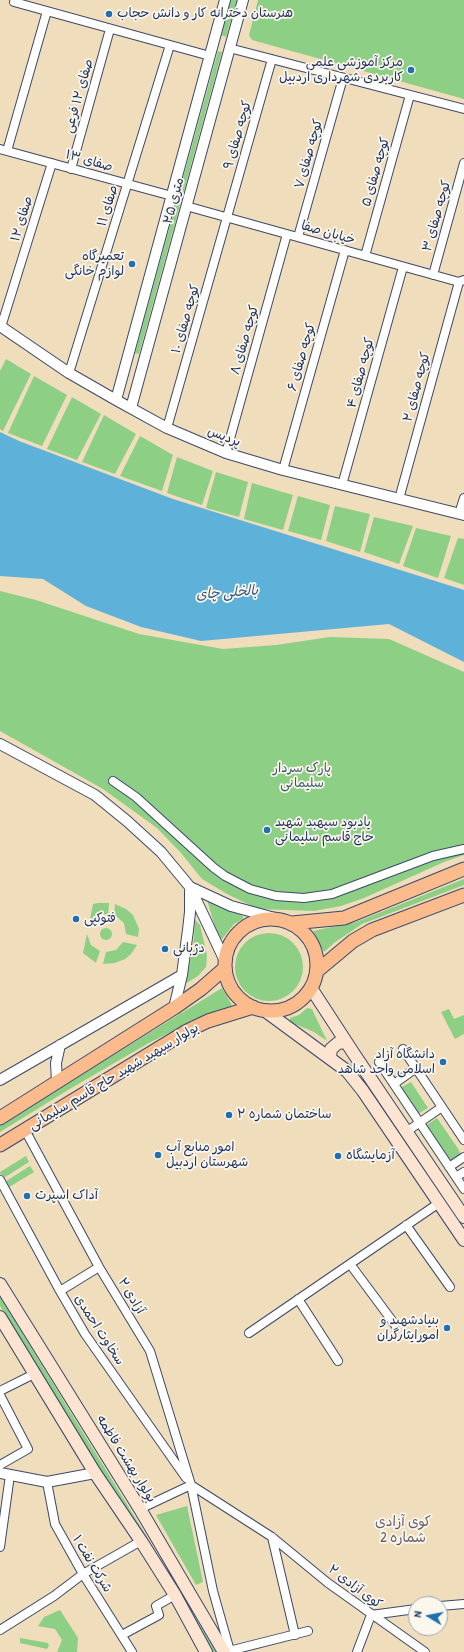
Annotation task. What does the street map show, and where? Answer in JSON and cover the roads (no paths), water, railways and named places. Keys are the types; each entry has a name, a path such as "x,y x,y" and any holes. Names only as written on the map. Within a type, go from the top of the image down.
{"main road":[{"path":"464,869 344,918 287,921 268,918 255,921 244,927 234,937 228,948 225,965 228,980 233,991 242,1001 258,1009 330,1057 347,1071 363,1091 464,1240"},
{"path":"317,971 353,941 372,930 464,895"},
{"path":"258,1009 275,1011 286,1008 300,1000 311,988 317,971 317,960 314,948 309,938 301,930 287,921"},
{"name":"بولوار سپهبد شهید حاج قاسم سلیمانی","path":"0,1118 174,1008 201,989 225,965"},
{"path":"311,988 464,1217"},
{"name":"بولوار سپهبد شهید حاج قاسم سلیمانی","path":"0,1145 187,1031 208,1021 258,1009"},
{"path":"330,1057 331,1049 338,1043 346,1042"},
{"name":"بولوار بهشت فاطمه","path":"0,1284 140,1509 226,1652"},
{"path":"0,1317 95,1473 175,1595 206,1652"}],"street":[{"name":"۲۵ متری","path":"116,400 225,0"},
{"name":"۲۵ متری","path":"131,408 243,0"},
{"path":"14,2 210,56"},
{"path":"3,150 47,11"},
{"name":"صفای ۱۲ فرعی","path":"71,169 110,29"},
{"path":"213,44 464,109"},
{"name":"صفای ۱۱","path":"69,373 170,45"},
{"name":"کوچه صفای ۹","path":"228,218 272,59"},
{"name":"کوچه صفای ۷","path":"298,237 343,78"},
{"name":"کوچه صفای ۵","path":"365,256 410,95"},
{"name":"صفای ۱۳","path":"3,150 127,185 172,196"},
{"name":"صفای ۱۲","path":"1,326 52,163"},
{"name":"کوچه صفای ۳","path":"433,275 464,163"},
{"name":"خیابان صفا","path":"186,206 433,275 461,281"},
{"name":"کوچه صفای ۱۰","path":"167,428 228,218"},
{"name":"کوچه صفای ۸","path":"226,453 287,234"},
{"name":"کوچه صفای ۶","path":"283,470 345,250"},
{"name":"کوچه صفای ۴","path":"342,485 403,266"},
{"name":"کوچه صفای ۲","path":"399,499 461,281"},
{"name":"پردیس","path":"1,326 69,373 116,400 167,428 226,453 283,470 462,514"},
{"path":"462,514 464,498"},
{"path":"0,744 95,795 161,852 190,887 225,965"},
{"path":"113,781 136,797 214,868 225,876 250,888 276,896 304,898 332,894 433,856 464,849"},
{"path":"190,887 232,906 287,921"},
{"path":"174,1008 182,975 190,912 190,887"},
{"path":"0,1080 182,975"},
{"path":"57,1081 56,1063 60,1045"},
{"path":"403,1048 464,1140"},
{"path":"379,1062 464,1189"},
{"path":"394,1084 416,1068"},
{"path":"406,1132 442,1107"},
{"name":"آزادی ۲","path":"25,1130 99,1267 150,1351 191,1485 226,1652"},
{"path":"449,1167 464,1157"},
{"path":"456,1177 464,1172"},
{"name":"سخاوت احمدی","path":"0,1180 85,1334 191,1485"},
{"path":"249,1333 439,1203"},
{"path":"406,1225 450,1287"},
{"path":"350,1264 396,1326"},
{"path":"60,1291 99,1267"},
{"path":"298,1299 338,1361"},
{"path":"0,1390 34,1374"},
{"path":"0,1395 28,1449 0,1465"},
{"path":"0,1547 5,1474 47,1482 95,1473"},
{"name":"شرکت نفت ۱","path":"47,1482 55,1524 83,1574 132,1652"},
{"path":"140,1509 191,1485"},
{"name":"کوی آزادی ۲","path":"191,1485 272,1537 328,1582 425,1652"},
{"path":"272,1537 295,1635"},
{"path":"0,1630 54,1596 83,1574 141,1541"},
{"path":"122,1635 159,1615 156,1606 175,1595"},
{"path":"448,1605 464,1604"},
{"path":"357,1652 371,1614 408,1610"},
{"path":"226,1652 308,1631"}],"water":[{"name":"بالخلی چای","path":"0,432 19,441 173,499 464,590 464,662 389,624 201,641 141,627 86,606 43,579 0,576"}],"place":[{"name":"هنرستان دخترانه کار و دانش حجاب","path":"109,14"},
{"name":"مرکز آموزشی علمی کاربردی شهرداری اردبیل","path":"411,70"},
{"name":"تعمیرگاه لوازم خانگی","path":"132,264"},
{"name":"یادبود سپهبد شهید حاج قاسم سلیمانی","path":"267,830"},
{"name":"فتوکپی","path":"76,919"},
{"name":"دژبانی","path":"165,949"},
{"name":"دانشگاه آزاد اسلامی واحد شاهد","path":"443,1062"},
{"name":"ساختمان شماره ۲","path":"229,1115"},
{"name":"امور منابع آب شهرستان اردبیل","path":"158,1155"},
{"name":"آزمایشگاه","path":"338,1156"},
{"name":"آداک اسپرت","path":"27,1196"},
{"name":"بنیادشهید و امورایثارگران","path":"447,1328"}],"district":[{"name":"کوی آزادی شماره 2","path":"403,1530"}],"park label":[{"name":"پارک سردار سلیمانی","path":"302,776"}]}
